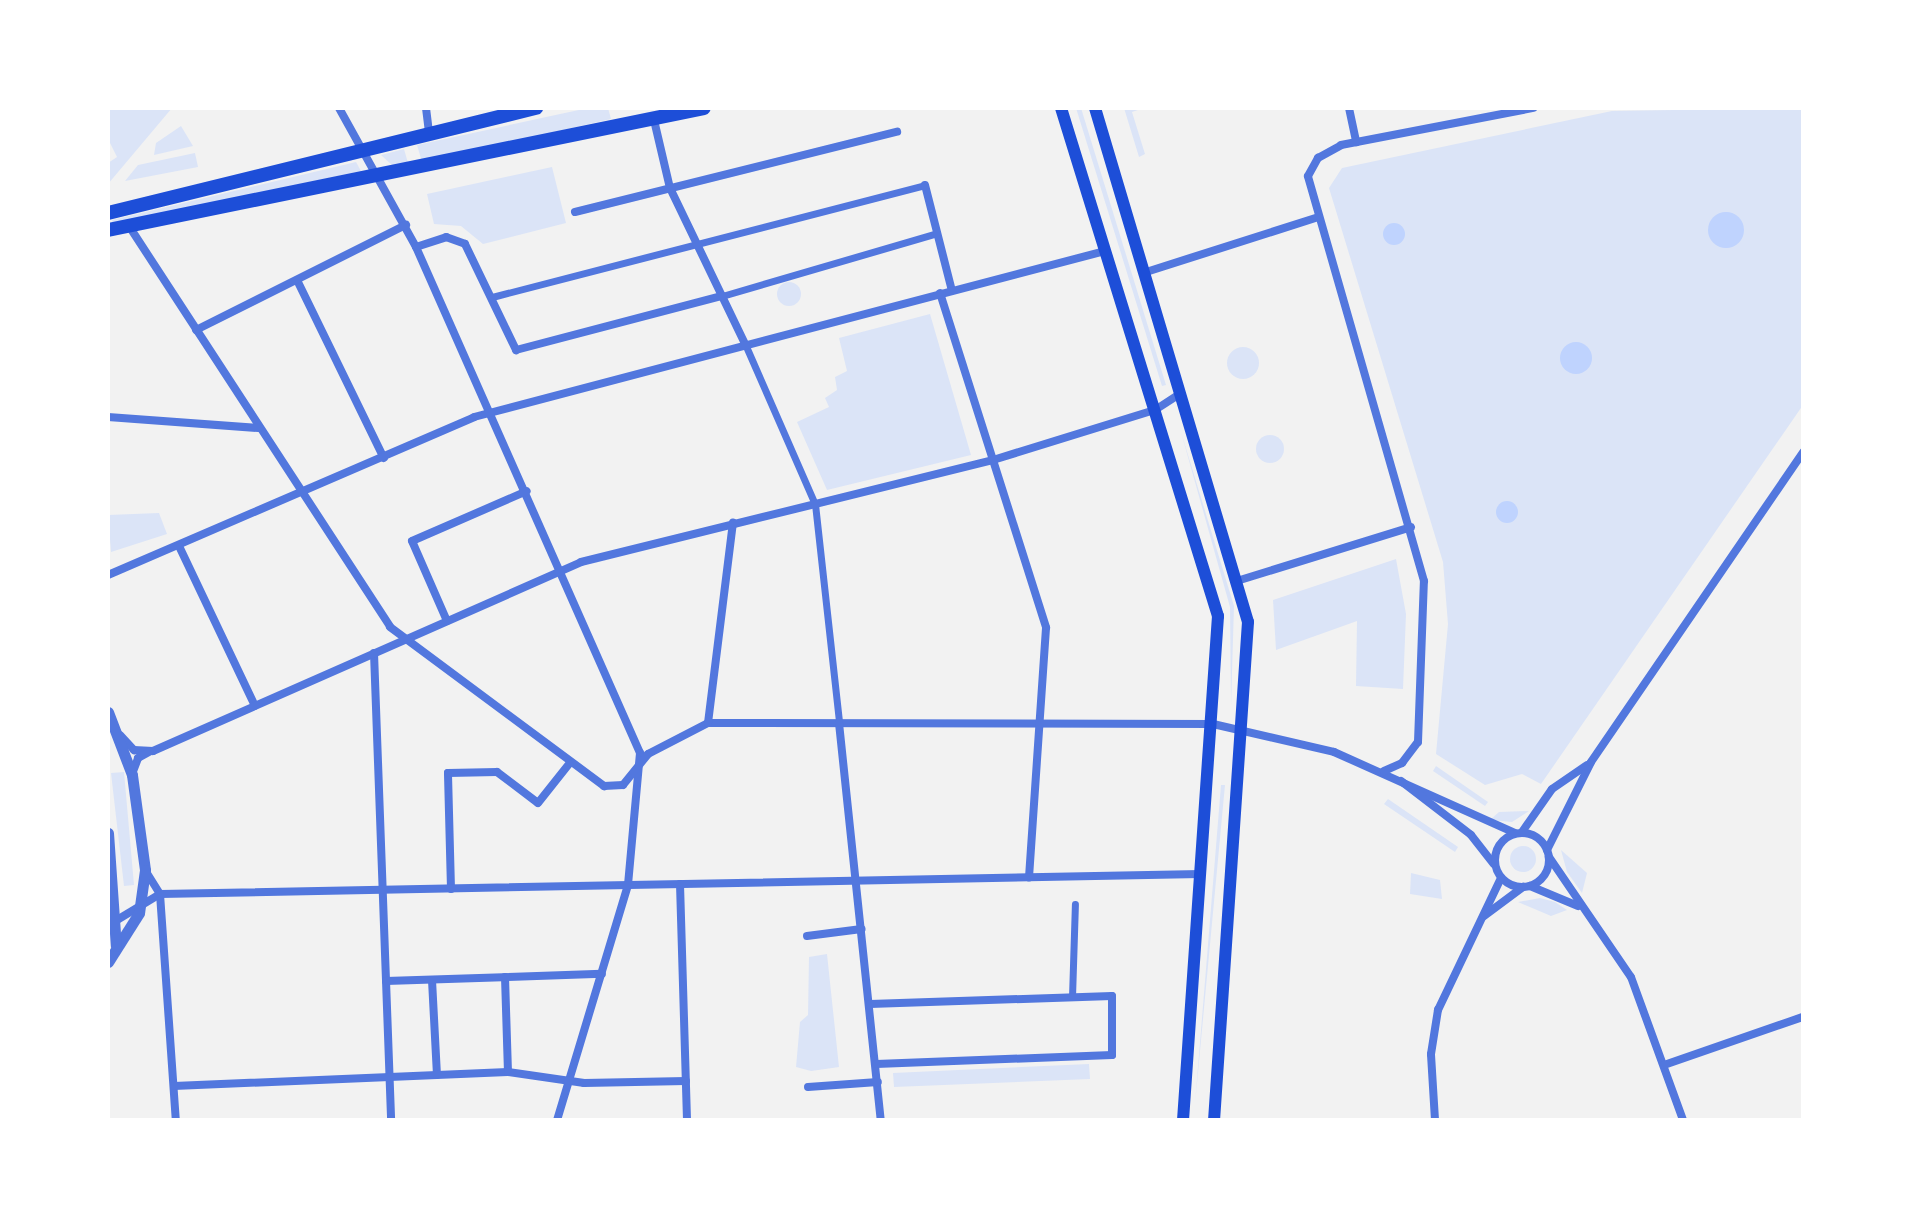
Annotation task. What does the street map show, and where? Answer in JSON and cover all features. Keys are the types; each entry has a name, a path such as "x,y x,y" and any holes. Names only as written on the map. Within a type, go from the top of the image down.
{"main road":[{"path":"108,213 536,108"},
{"path":"108,230 384,179 704,108"},
{"path":"1061,108 1218,616 1213,724 1183,1120"},
{"path":"1095,108 1143,273 1240,580 1248,640 1214,1120"}],"street":[{"path":"339,108 384,179 406,225 563,570 640,764 628,885 557,1120"},
{"path":"426,108 429,132"},
{"path":"1349,108 1356,142"},
{"path":"1384,771 1402,763 1418,742 1427,627 1411,527 1307,191 1312,165 1328,150 1356,142 1533,108"},
{"path":"654,120 670,188 745,344 815,504 881,1120"},
{"path":"575,212 897,132"},
{"path":"492,297 925,185 952,291"},
{"path":"1143,273 1315,218"},
{"path":"196,330 406,225"},
{"path":"129,226 302,495 404,639 569,764 611,788 630,780 640,764 708,723 1039,722 1241,726 1384,771 1519,833 1548,853 1579,906 1631,977 1683,1120"},
{"path":"416,247 459,239 492,297 516,350 722,296 937,233"},
{"path":"108,575 491,412 1105,251"},
{"path":"297,280 384,458"},
{"path":"940,293 1046,628 1029,877"},
{"path":"132,775 138,758 563,570 733,523 993,460 1155,410 1181,393"},
{"path":"108,417 259,428"},
{"path":"1483,917 1542,878 1548,853 1591,762 1803,452"},
{"path":"447,621 412,541 527,491"},
{"path":"708,723 733,523"},
{"path":"1240,580 1411,527"},
{"path":"179,546 255,706"},
{"path":"374,653 391,1120"},
{"path":"108,714 134,750 153,751"},
{"path":"108,714 108,727"},
{"path":"108,714 132,775 145,870 142,901 108,962"},
{"path":"1495,866 1501,842 1519,833 1552,789 1591,762"},
{"path":"451,889 448,773 497,772 538,803 569,764"},
{"path":"1397,778 1471,835 1501,878 1579,906"},
{"path":"108,833 117,920 116,946"},
{"path":"145,870 160,894 176,1120"},
{"path":"117,920 142,901 160,894 1201,874"},
{"path":"1435,1120 1431,1054 1438,1010 1501,878"},
{"path":"680,884 687,1120"},
{"path":"1072,997 1075,904"},
{"path":"807,936 862,929"},
{"path":"386,981 602,974"},
{"path":"505,977 508,1072"},
{"path":"432,980 437,1075"},
{"path":"870,1004 1112,996 1112,1055 876,1064"},
{"path":"1664,1065 1803,1017"},
{"path":"174,1086 508,1072 570,1078 686,1081"},
{"path":"808,1087 878,1082"}],"shaded area":[{"path":"108,108 172,108 108,184 108,163 117,157 108,139"},
{"path":"588,108 608,108 611,119 422,162 417,145"},
{"path":"1076,108 1081,108 1166,385 1162,386"},
{"path":"1124,108 1144,108 1132,112 1145,154 1139,157"},
{"path":"1803,108 1803,405 1541,784 1522,774 1485,785 1436,754 1448,624 1443,562 1329,188 1342,168 1612,111"},
{"path":"181,126 193,146 154,155 156,143"},
{"path":"404,149 408,163 393,166 381,155"},
{"path":"195,153 198,167 125,181 138,165"},
{"path":"356,162 361,171 113,224 112,220"},
{"path":"552,167 566,223 483,244 461,226 434,224 427,194"},
{"path":"789,282 797,286 801,294 797,302 789,306 781,302 777,294 781,286"},
{"path":"930,314 971,455 827,490 797,422 829,407 825,398 837,390 835,377 847,371 839,338"},
{"path":"1243,347 1254,352 1259,363 1254,374 1243,379 1232,374 1227,363 1232,352"},
{"path":"1181,432 1234,606 1231,706 1230,607"},
{"path":"1270,435 1280,439 1284,449 1280,459 1270,463 1260,459 1256,449 1260,439"},
{"path":"159,513 167,534 111,552 108,515"},
{"path":"1396,559 1406,614 1403,689 1356,686 1357,621 1276,650 1273,600"},
{"path":"1436,766 1488,802 1485,806 1433,771"},
{"path":"124,772 134,885 124,886 111,773"},
{"path":"1221,785 1225,785 1195,1104"},
{"path":"1388,799 1458,847 1455,852 1384,804"},
{"path":"1529,811 1512,822 1490,820 1499,812"},
{"path":"1523,846 1532,850 1536,859 1532,868 1523,872 1514,868 1510,859 1514,850"},
{"path":"1561,850 1587,873 1582,893 1567,872"},
{"path":"1411,873 1440,880 1442,899 1410,894"},
{"path":"1540,898 1555,902 1567,910 1551,916 1518,902"},
{"path":"827,954 839,1067 811,1071 796,1067 800,1022 808,1015 809,957"},
{"path":"1089,1064 1090,1079 894,1087 893,1073"}],"water":[{"path":"1726,212 1738,218 1744,230 1738,242 1726,248 1714,242 1708,230 1714,218"},
{"path":"1394,223 1402,226 1405,234 1402,242 1394,245 1386,242 1383,234 1386,226"},
{"path":"1576,342 1587,347 1592,358 1587,369 1576,374 1565,369 1560,358 1565,347"},
{"path":"1507,501 1515,504 1518,512 1515,520 1507,523 1499,520 1496,512 1499,504"}]}
